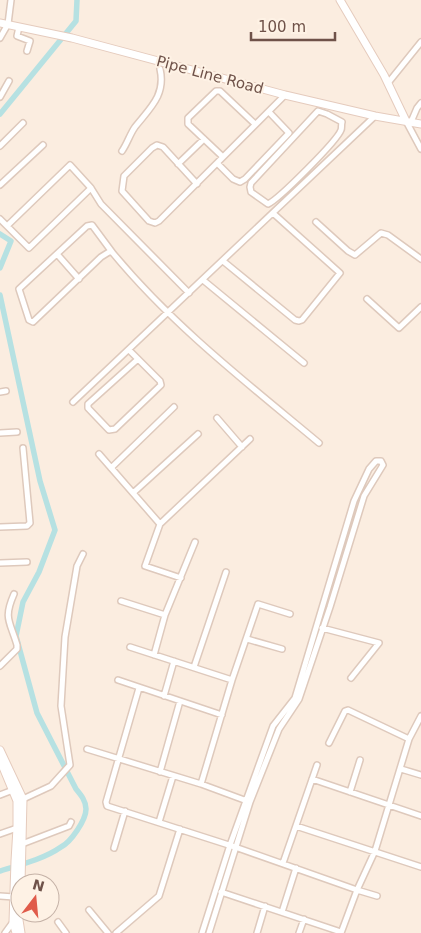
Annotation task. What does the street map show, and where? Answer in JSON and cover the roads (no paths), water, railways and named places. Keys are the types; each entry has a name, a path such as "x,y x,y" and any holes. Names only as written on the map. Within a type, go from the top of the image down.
{"street":[{"path":"0,38 8,24 11,0"},
{"path":"340,0 409,121 421,149"},
{"name":"Pipe Line Road","path":"0,23 72,38 284,95 375,116 421,124"},
{"path":"23,27 24,38 31,42 26,50"},
{"path":"388,84 421,42"},
{"path":"122,151 135,127 141,122 160,94 162,77 160,69"},
{"path":"0,97 9,81"},
{"path":"223,157 204,139 187,120 188,118 216,91 220,92 255,124"},
{"path":"197,184 163,147 157,145 124,176 122,191 149,221 155,223 159,221 197,184 255,124 269,112 284,95"},
{"path":"409,121 421,103"},
{"path":"318,111 342,122 341,130 330,145 284,192 268,204 251,192 250,187 251,183 318,111"},
{"path":"217,163 236,181 240,182 245,179 289,133 269,112"},
{"path":"73,402 290,199 375,116"},
{"path":"0,146 23,123"},
{"path":"178,164 204,139"},
{"path":"0,184 43,145"},
{"path":"330,145 338,153"},
{"path":"8,226 70,165 91,188 101,204 189,293"},
{"path":"0,219 29,248 91,188"},
{"path":"284,192 290,199"},
{"path":"223,261 295,320 302,320 340,273 274,214"},
{"path":"316,222 348,251 356,254 381,233 388,235 421,259"},
{"path":"112,252 101,257 33,322 29,320 19,289 90,225 168,313 225,365 319,443"},
{"path":"57,254 78,279"},
{"path":"203,280 304,363"},
{"path":"367,299 399,328 421,307"},
{"path":"128,350 138,359 160,381 160,386 115,429 109,430 88,408 88,404 138,359"},
{"path":"0,392 6,391"},
{"path":"111,468 174,407"},
{"path":"217,418 242,447"},
{"path":"0,433 17,432"},
{"path":"133,493 198,434"},
{"path":"181,578 145,566 160,524 250,439"},
{"path":"0,527 27,526 30,523 23,448"},
{"path":"99,454 160,524"},
{"path":"202,933 233,846 248,801 275,724 295,698 354,501 369,469 376,461 381,461 383,465 364,496 299,699 280,728 248,801"},
{"path":"154,655 165,616 195,542"},
{"path":"23,799 51,786 70,765 61,706 65,637 77,566 83,554"},
{"path":"0,563 27,562"},
{"path":"194,667 226,572"},
{"path":"0,666 18,645 8,616 8,608 14,594"},
{"path":"121,601 165,616"},
{"path":"201,784 232,680 258,604 290,614"},
{"path":"322,628 379,644 350,678"},
{"path":"247,639 282,649"},
{"path":"130,647 232,680"},
{"path":"164,696 174,661"},
{"path":"118,680 222,715"},
{"path":"139,688 106,805 233,846 377,896"},
{"path":"160,772 180,700"},
{"path":"329,743 345,711 348,710 410,740"},
{"path":"220,892 341,932 357,890 375,851 410,740 421,716"},
{"path":"275,724 280,728"},
{"path":"87,749 201,784 248,801"},
{"path":"0,750 23,799 18,873"},
{"path":"0,760 17,801 20,846"},
{"path":"350,792 360,760"},
{"path":"283,863 317,765"},
{"path":"401,769 421,775"},
{"path":"159,822 173,776"},
{"path":"312,779 421,816"},
{"path":"0,795 13,790"},
{"path":"114,848 125,811"},
{"path":"20,846 69,826 71,822"},
{"path":"296,826 421,867"},
{"path":"0,834 18,828"},
{"path":"116,933 157,899 180,829"},
{"path":"208,933 233,846"},
{"path":"282,912 296,868"},
{"path":"256,933 265,906"},
{"path":"89,910 108,933"},
{"path":"299,933 304,920"}],"waterway":[{"path":"0,114 76,21 77,0"},
{"path":"0,234 11,241 0,268"},
{"path":"0,295 40,481 55,530 39,572 23,602 16,636 37,713 86,806 81,825 65,844 40,858 0,871"}]}
